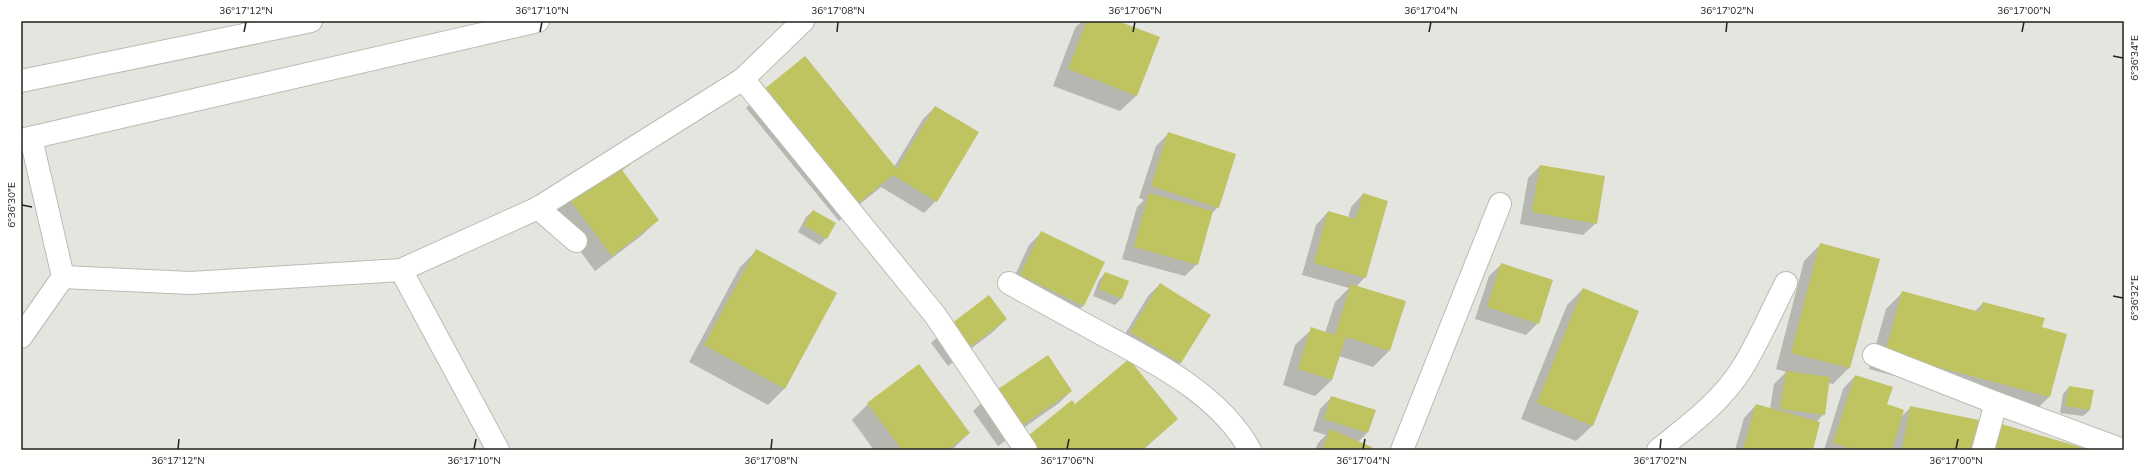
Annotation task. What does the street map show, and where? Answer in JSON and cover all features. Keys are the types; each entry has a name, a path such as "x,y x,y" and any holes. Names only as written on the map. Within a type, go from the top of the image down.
{"main road":[{"path":"21,81 311,21"},
{"path":"21,337 62,277 26,139 538,21"},
{"path":"62,277 190,283 401,270 538,208 743,79 802,21"},
{"path":"743,79 935,314 1026,450"},
{"path":"1402,450 1500,204"},
{"path":"538,208 576,241"},
{"path":"401,270 498,450"},
{"path":"1009,283 1160,365 1222,411 1242,436 1250,450"},
{"path":"1658,450 1697,420 1718,398 1740,370 1786,284"},
{"path":"1874,355 1996,403 2123,450"},
{"path":"1983,450 1996,403"}],"building":[{"path":"1087,21 1118,21 1160,37 1137,96 1068,69"},
{"path":"805,56 897,169 935,106 979,132 937,202 893,175 855,206 762,91"},
{"path":"1168,132 1236,154 1219,208 1151,186"},
{"path":"617,147 630,165 622,170 659,220 612,256 561,188"},
{"path":"1540,165 1605,176 1597,224 1532,212"},
{"path":"1149,193 1213,211 1198,265 1134,247"},
{"path":"1363,193 1388,201 1366,278 1314,263 1328,211 1356,219"},
{"path":"813,210 836,223 827,239 804,225"},
{"path":"1041,231 1105,262 1084,306 1020,275"},
{"path":"1820,243 1880,259 1850,368 1791,353"},
{"path":"756,249 837,293 785,389 704,345"},
{"path":"1501,263 1553,280 1539,324 1487,307"},
{"path":"1105,272 1129,281 1122,299 1099,289"},
{"path":"1160,283 1211,315 1181,363 1130,332"},
{"path":"1351,284 1406,301 1390,351 1346,337 1332,380 1298,369 1311,327 1335,335"},
{"path":"1583,288 1639,311 1593,426 1537,403"},
{"path":"1902,291 1980,312 1983,302 2045,318 2042,327 2067,334 2050,397 1885,353"},
{"path":"989,295 1007,319 961,354 943,330"},
{"path":"1048,355 1072,391 1010,434 985,398"},
{"path":"1129,359 1178,419 1142,450 1022,450 1018,444 1072,400 1075,404"},
{"path":"919,364 970,433 948,450 902,450 867,403"},
{"path":"1786,371 1830,377 1825,415 1780,409"},
{"path":"1855,375 1893,387 1887,404 1904,410 1892,450 1856,450 1833,443"},
{"path":"2069,386 2094,390 2090,410 2065,406"},
{"path":"1331,396 1376,410 1368,433 1324,419"},
{"path":"1756,404 1820,422 1813,450 1743,450"},
{"path":"1910,406 1979,420 1973,450 1902,450"},
{"path":"1991,421 2091,450 1983,450"},
{"path":"1330,429 1372,447 1371,450 1322,450"}]}
